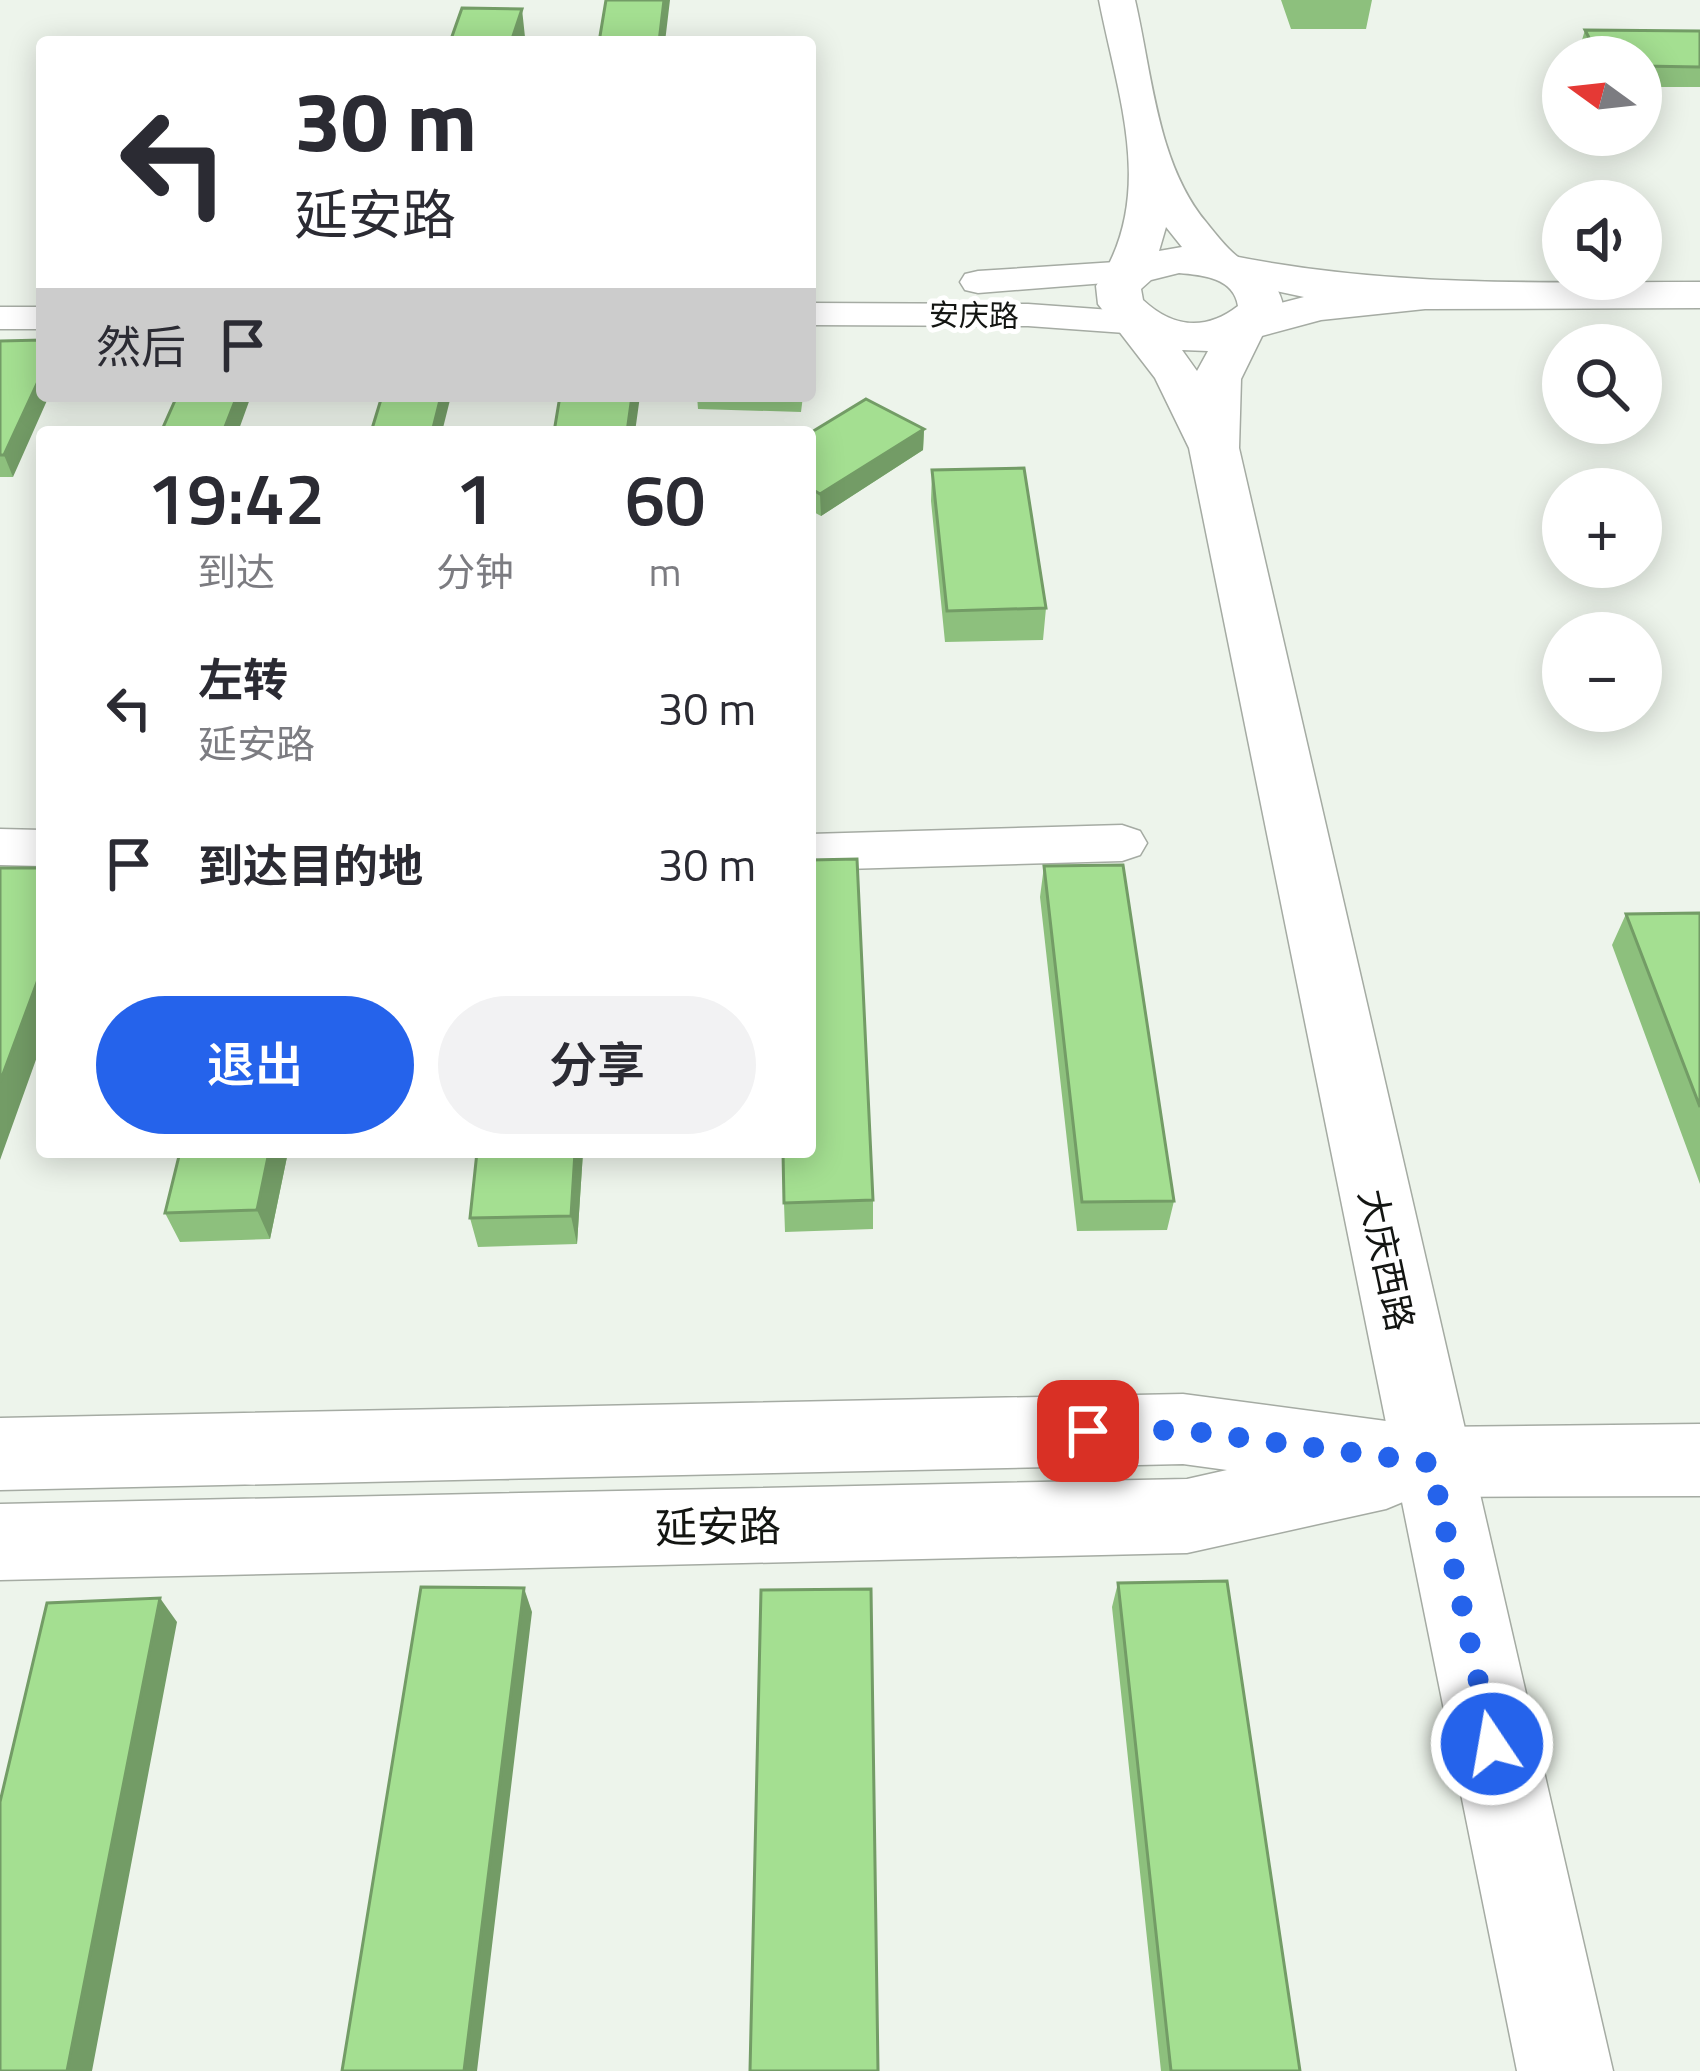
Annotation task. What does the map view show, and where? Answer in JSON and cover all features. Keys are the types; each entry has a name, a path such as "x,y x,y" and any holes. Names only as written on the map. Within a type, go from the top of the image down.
{"main road":[{"path":"1117,0 1154,170 1186,224 1223,267 1241,275 1261,297 1261,310 1243,327 1217,379 1214,448"},
{"path":"1154,170 1146,222 1131,272 1116,290 1117,303 1139,323 1178,377 1214,448"},
{"path":"1131,272 1179,260 1313,286 1425,296 1700,295"},
{"path":"1139,323 1167,334 1193,337 1320,308 1425,296"},
{"name":"大庆西路","path":"1214,448 1565,2071"},
{"name":"延安路","path":"0,1454 1183,1430 1431,1463 1700,1460"},
{"name":"延安路","path":"0,1542 1187,1516 1431,1463"}],"street":[{"name":"安庆路","path":"816,283 1029,281 1131,272"},
{"path":"0,284 36,284"},
{"name":"安庆路","path":"816,314 1028,315 1139,323"},
{"path":"0,319 36,318"},
{"path":"816,852 1122,843"},
{"path":"0,847 36,848"}],"building":[{"path":"606,0 664,0 660,36 600,36"},
{"path":"462,8 522,9 513,36 452,36"},
{"path":"1585,30 1700,31 1700,67 1662,66 1662,36 1588,36"},
{"path":"36,340 36,386 4,455 0,455 0,341"},
{"path":"866,399 924,429 820,494 816,492 816,429"},
{"path":"174,402 235,402 225,426 164,426"},
{"path":"380,402 440,402 434,426 373,426"},
{"path":"559,402 631,402 628,426 555,426"},
{"path":"1024,468 1046,608 947,611 932,470"},
{"path":"857,859 873,1200 784,1203 783,1158 816,1158 816,860"},
{"path":"1123,865 1174,1201 1082,1202 1044,866"},
{"path":"0,868 36,868 36,985 0,1082"},
{"path":"1700,913 1700,1107 1626,914"},
{"path":"179,1158 268,1158 257,1210 165,1213"},
{"path":"476,1158 575,1158 571,1216 470,1218"},
{"path":"1227,1581 1300,2071 1171,2071 1118,1583"},
{"path":"421,1587 524,1588 464,2071 342,2071"},
{"path":"871,1589 878,2071 750,2071 761,1590"},
{"path":"160,1598 67,2071 0,2071 0,1802 47,1603"}],"route":[{"path":"1088,1431 1183,1430 1431,1463 1492,1744"}]}
